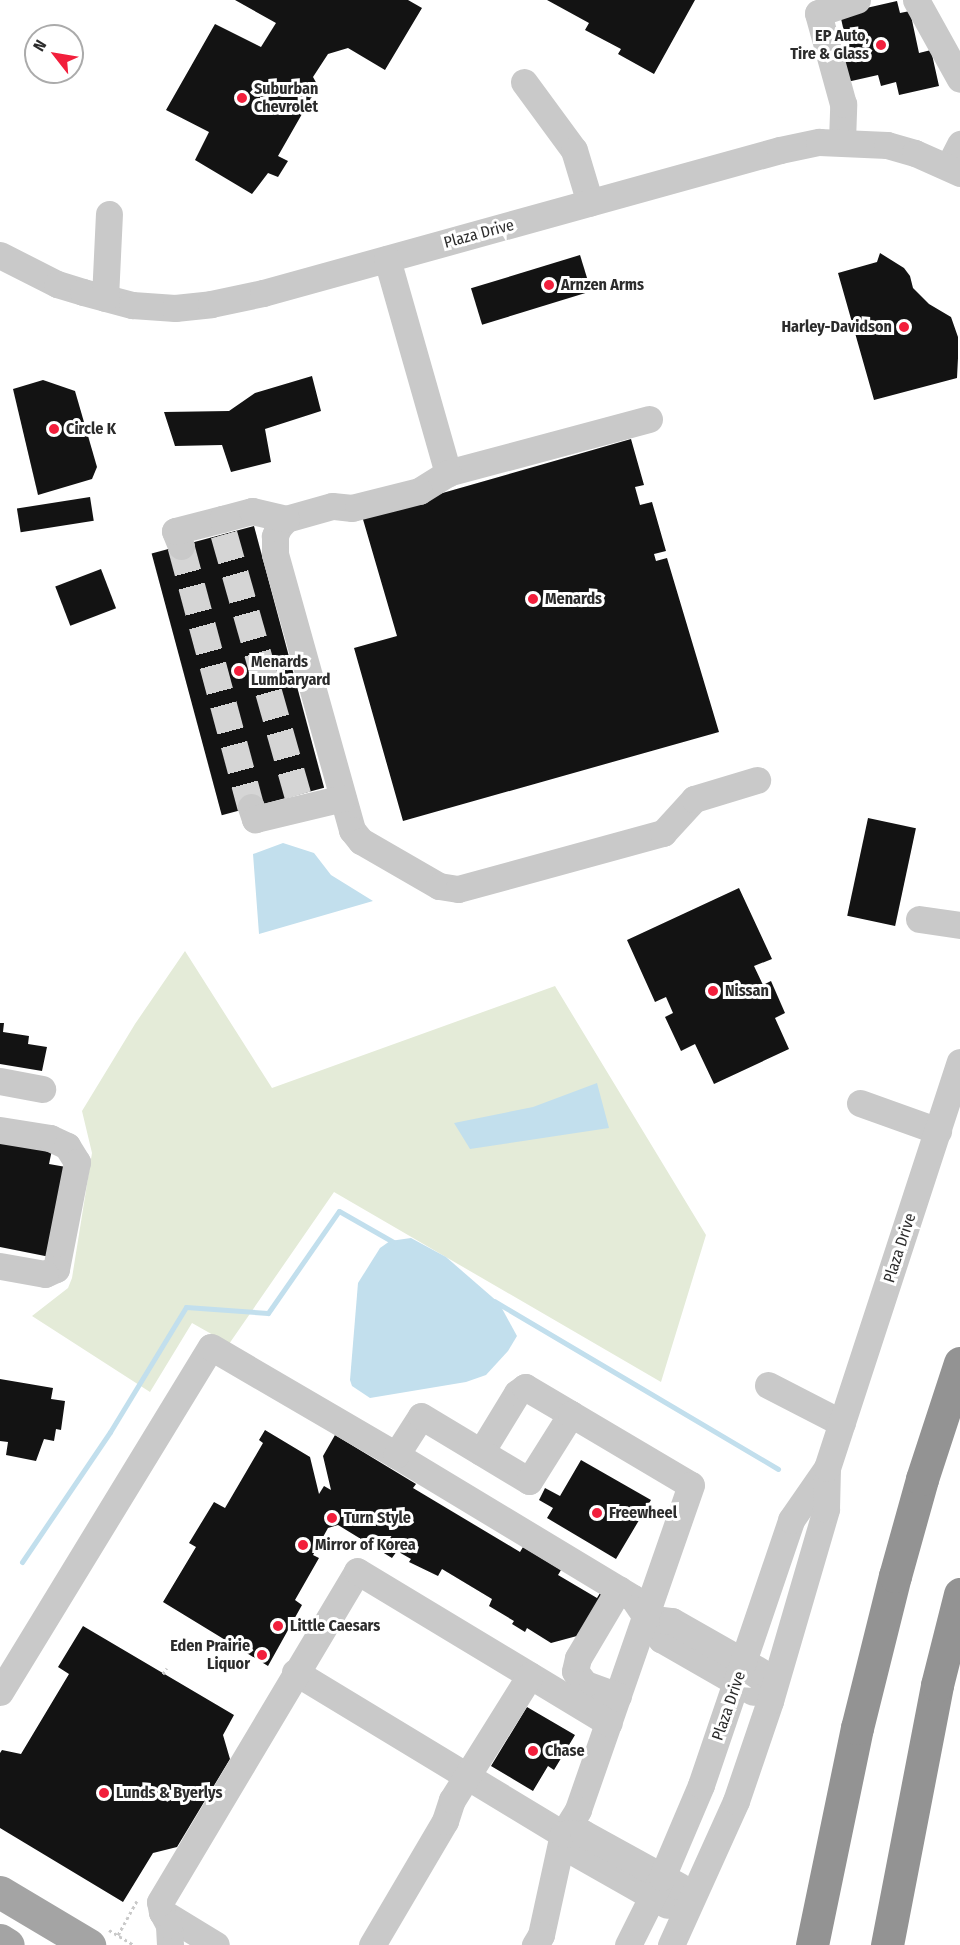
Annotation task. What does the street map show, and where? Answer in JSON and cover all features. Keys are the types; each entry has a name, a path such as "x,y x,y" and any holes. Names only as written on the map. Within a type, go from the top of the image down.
{"highway":[{"path":"812,1945 857,1728 922,1479 960,1363"},
{"path":"887,1945 937,1685 960,1594"}],"main road":[{"path":"0,1892 89,1945"},
{"path":"0,1940 8,1945"}],"street":[{"path":"842,141 843,104 818,13 857,0"},
{"path":"916,0 960,80"},
{"path":"524,82 574,150 590,203"},
{"name":"Plaza Drive","path":"0,255 57,284 132,305 175,308 211,304 387,259 780,150 819,142 842,141 887,145 956,161"},
{"path":"105,298 110,214"},
{"path":"387,259 448,473"},
{"path":"181,546 176,531 223,526 252,511 286,519 332,506 347,493 399,478 422,472 448,473 649,419"},
{"path":"286,519 275,536 275,554 352,830 361,841 439,886 458,889 663,833 694,799 757,780"},
{"path":"250,807 255,819 299,801 343,798"},
{"path":"919,919 960,925"},
{"name":"Plaza Drive","path":"628,1945 657,1887 701,1785 741,1673 790,1520 827,1468 960,1062"},
{"path":"0,1081 42,1089"},
{"path":"860,1103 938,1131"},
{"path":"0,1130 50,1138 68,1146 77,1162 57,1269 45,1274 0,1266"},
{"path":"0,1692 212,1347 619,1589 633,1598 646,1618"},
{"path":"768,1385 842,1424"},
{"path":"481,1452 517,1393 525,1387 691,1485 578,1810 564,1834 541,1935 535,1945"},
{"path":"396,1455 421,1416 529,1481 572,1414"},
{"name":"Plaza Drive","path":"671,1945 691,1906 736,1801 773,1690 826,1509 827,1468"},
{"path":"170,1945 169,1925 160,1902 357,1571 609,1723"},
{"path":"618,1696 585,1684 575,1671 578,1658 619,1589"},
{"path":"646,1618 672,1621 741,1673 773,1690"},
{"path":"295,1672 564,1834 583,1833 657,1887 691,1906"},
{"path":"372,1945 445,1821 452,1800 530,1675"},
{"path":"162,1912 216,1945"}],"path":[{"path":"163,1674 167,1668"}],"green space":[{"path":"185,951 272,1088 555,986 706,1235 661,1382 334,1192 229,1344 192,1323 150,1392 32,1316 68,1288 72,1278 92,1153 82,1111 135,1024"}],"water":[{"path":"283,843 314,853 331,875 373,901 259,934 253,854"},
{"path":"597,1083 609,1128 470,1149 454,1123 533,1107"},
{"path":"411,1238 446,1257 499,1303 517,1336 508,1351 486,1375 466,1382 370,1398 352,1386 350,1380 358,1283 380,1248 390,1241"}],"building":[{"name":"Suburban Chevrolet","path":"235,0 408,0 422,8 385,70 348,48 328,54 313,77 318,86 278,156 288,161 278,177 268,173 252,194 195,160 209,132 166,110 215,24 261,47 276,23"},
{"path":"547,0 695,0 654,74 618,54 621,49 585,30 589,23"},
{"path":"897,1 900,13 910,11 919,53 931,50 939,86 899,95 896,82 881,86 878,75 847,82 836,34 844,32 840,14"},
{"name":"Harley-Davidson","path":"880,253 904,268 910,276 913,288 929,304 951,317 958,337 958,358 957,378 874,400 838,273 877,262"},
{"path":"580,255 591,291 482,325 471,288"},
{"path":"312,376 321,411 265,429 271,462 231,472 222,445 175,446 164,412 229,411 255,393"},
{"name":"Circle K","path":"43,380 75,391 97,467 92,479 38,495 13,389"},
{"name":"Menards","path":"631,439 644,485 635,487 640,505 652,502 666,551 654,554 656,561 667,558 719,732 403,821 354,648 397,636 362,516"},
{"path":"90,497 94,521 21,532 17,509"},
{"name":"Menards Lumbaryard","path":"254,526 324,788 222,815 152,553"},
{"path":"101,569 116,608 70,626 55,587"},
{"path":"868,818 916,828 895,926 847,916"},
{"name":"Nissan","path":"739,888 772,959 754,966 763,985 771,981 785,1013 775,1018 789,1049 714,1084 695,1044 681,1051 665,1017 673,1013 666,997 655,1002 627,940"},
{"path":"0,1023 4,1023 3,1032 29,1036 28,1044 47,1047 42,1071 0,1064"},
{"path":"0,1140 52,1150 49,1164 66,1167 50,1257 0,1247"},
{"path":"0,1379 53,1388 51,1399 65,1401 61,1430 56,1429 54,1441 44,1439 36,1461 6,1455 8,1442 0,1441"},
{"path":"265,1430 310,1457 319,1494 324,1486 331,1490 323,1456 335,1435 416,1484 413,1488 520,1552 523,1547 561,1570 558,1575 597,1598 600,1593 609,1598 588,1633 551,1643 527,1628 525,1632 512,1624 514,1621 489,1606 492,1599 442,1569 438,1576 409,1562 411,1559 397,1551 392,1558 338,1525 328,1528 313,1555 319,1558 295,1600 302,1605 268,1666 163,1602 196,1547 189,1543 214,1502 225,1508 263,1443 259,1440"},
{"name":"Freewheel","path":"581,1460 651,1500 616,1559 547,1518 553,1508 539,1500 545,1488 560,1496"},
{"name":"Lunds & Byerlys","path":"83,1626 234,1715 223,1735 230,1759 177,1847 153,1853 123,1902 0,1828 0,1753 2,1750 21,1754 69,1674 58,1667"},
{"name":"Chase","path":"527,1707 575,1735 554,1770 548,1766 533,1791 491,1766"}],"waterway":[{"path":"22,1562 110,1432 186,1307 268,1313 339,1211 395,1243"},
{"path":"494,1301 778,1469"}],"tunnel":[{"path":"224,534 298,795"},
{"path":"181,546 251,807"}],"place":[{"name":"EP Auto, Tire & Glass","path":"881,45"},
{"name":"Suburban Chevrolet","path":"242,98"},
{"name":"Arnzen Arms","path":"549,285"},
{"name":"Harley-Davidson","path":"904,327"},
{"name":"Circle K","path":"54,429"},
{"name":"Menards","path":"533,599"},
{"name":"Menards Lumbaryard","path":"239,671"},
{"name":"Nissan","path":"713,991"},
{"name":"Freewheel","path":"597,1513"},
{"name":"Turn Style","path":"332,1518"},
{"name":"Mirror of Korea","path":"303,1545"},
{"name":"Little Caesars","path":"278,1626"},
{"name":"Eden Prairie Liquor","path":"262,1655"},
{"name":"Chase","path":"533,1751"},
{"name":"Lunds & Byerlys","path":"104,1793"}]}
